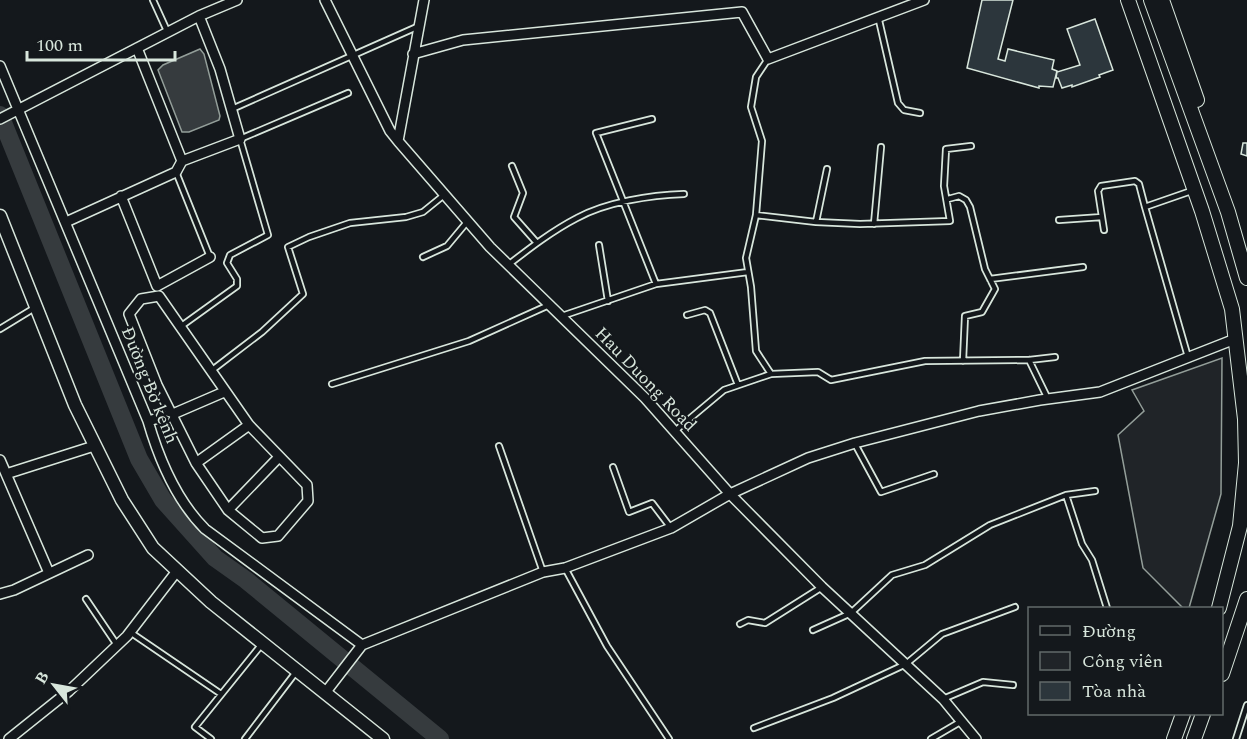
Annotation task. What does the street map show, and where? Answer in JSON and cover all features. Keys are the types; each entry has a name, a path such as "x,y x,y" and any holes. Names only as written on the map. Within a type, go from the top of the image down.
{"main road":[{"path":"1128,0 1202,211 1232,309 1245,419 1246,476 1240,526 1220,607"},
{"path":"1151,0 1228,212 1247,278"},
{"path":"1162,0 1247,247"},
{"path":"1223,668 1247,599"},
{"path":"1174,739 1183,715"},
{"path":"1194,739 1203,715"},
{"path":"1202,739 1211,715"}],"street":[{"path":"4,117 199,16 237,0"},
{"name":"Hau Duong Road","path":"325,0 390,131 467,222 645,398 730,494 822,587 943,699 976,739"},
{"path":"398,141 424,0"},
{"path":"413,54 463,40 742,12 768,59 924,0"},
{"path":"66,222 176,172 182,161 240,139 220,69 199,16"},
{"path":"137,48 182,161"},
{"name":"Đường Bờ kênh","path":"0,66 148,421 154,443 172,482 195,519 227,546 362,645"},
{"path":"121,196 157,286 210,257"},
{"path":"0,216 75,405 122,500 153,548 211,602 383,739"},
{"path":"159,296 180,327 249,425 307,485 308,501 278,536 262,538 228,510 196,463 157,385 129,314 141,299 159,296"},
{"path":"325,693 362,645 543,572 565,567 671,528 730,494 808,458 855,443 979,411 1048,399 1101,393 1235,339"},
{"path":"148,421 173,414 224,392"},
{"path":"196,463 249,425"},
{"path":"3,474 94,446"},
{"path":"228,510 279,457"},
{"path":"0,460 3,474 49,573"},
{"path":"0,594 88,555"},
{"path":"9,739 69,691 130,632 177,571"}],"lane":[{"path":"153,0 168,33"},
{"path":"878,16 898,104 904,110 920,113"},
{"path":"232,110 419,26"},
{"path":"768,59 756,77 751,107 762,141 756,215 746,258 756,351 771,374"},
{"path":"180,327 237,286 237,279 227,263 230,255 268,235 240,139 348,93"},
{"path":"652,118 596,133 656,284"},
{"path":"756,215 816,222 874,224 950,221 944,186 946,149 971,146"},
{"path":"874,224 881,147"},
{"path":"512,166 523,193 514,218 537,243"},
{"path":"816,222 827,169"},
{"path":"176,172 210,257"},
{"path":"1104,230 1098,191 1101,186 1136,181 1139,184 1188,357"},
{"path":"1145,207 1194,190"},
{"path":"211,371 262,332 303,294 288,247 350,223 406,217 423,212 445,194"},
{"path":"508,265 537,243 579,217 624,202 656,195 684,194"},
{"path":"948,199 959,196 966,200 970,207 985,269 995,289 982,312 965,316 963,361"},
{"path":"1059,220 1102,217"},
{"path":"423,257 447,246 467,222"},
{"path":"599,245 608,301"},
{"path":"990,279 1083,267"},
{"path":"561,317 656,284 748,272"},
{"path":"332,384 469,341 549,305"},
{"path":"0,329 36,307"},
{"path":"687,315 705,309 710,313 738,385"},
{"path":"675,431 724,390 771,374 818,372 831,380 925,361 1029,360 1055,357"},
{"path":"1029,360 1048,399"},
{"path":"855,443 881,492 934,474"},
{"path":"499,446 543,572"},
{"path":"613,466 629,512 652,503 671,528"},
{"path":"813,630 851,613 892,575 925,565 990,525 1066,495 1095,491"},
{"path":"1066,495 1082,544 1092,560 1106,607"},
{"path":"565,567 607,646 669,739"},
{"path":"740,624 748,620 765,622 822,587"},
{"path":"86,598 117,645"},
{"path":"754,728 833,698 906,664 942,634 1015,607"},
{"path":"130,632 221,694"},
{"path":"211,739 195,727 263,644"},
{"path":"244,739 297,671"},
{"path":"943,699 982,682 1013,685"},
{"path":"1236,739 1247,705"},
{"path":"931,739 960,722"}],"green space":[{"path":"1222,358 1221,494 1189,607 1182,607 1143,568 1118,435 1144,411 1132,390"}],"shaded area":[{"path":"200,49 204,54 220,116 219,120 189,132 182,132 158,70 163,65"}],"building":[{"path":"982,0 1013,0 998,59 1005,61 1008,49 1054,60 1052,69 1057,71 1053,87 1039,86 1039,88 967,68"},
{"path":"1095,19 1113,70 1072,87 1072,85 1062,88 1056,78 1057,72 1080,65 1067,29"},
{"path":"1243,143 1247,143 1247,156 1241,154"}],"waterway":[{"path":"0,115 139,459 163,500 215,558 246,580 440,739"}]}
